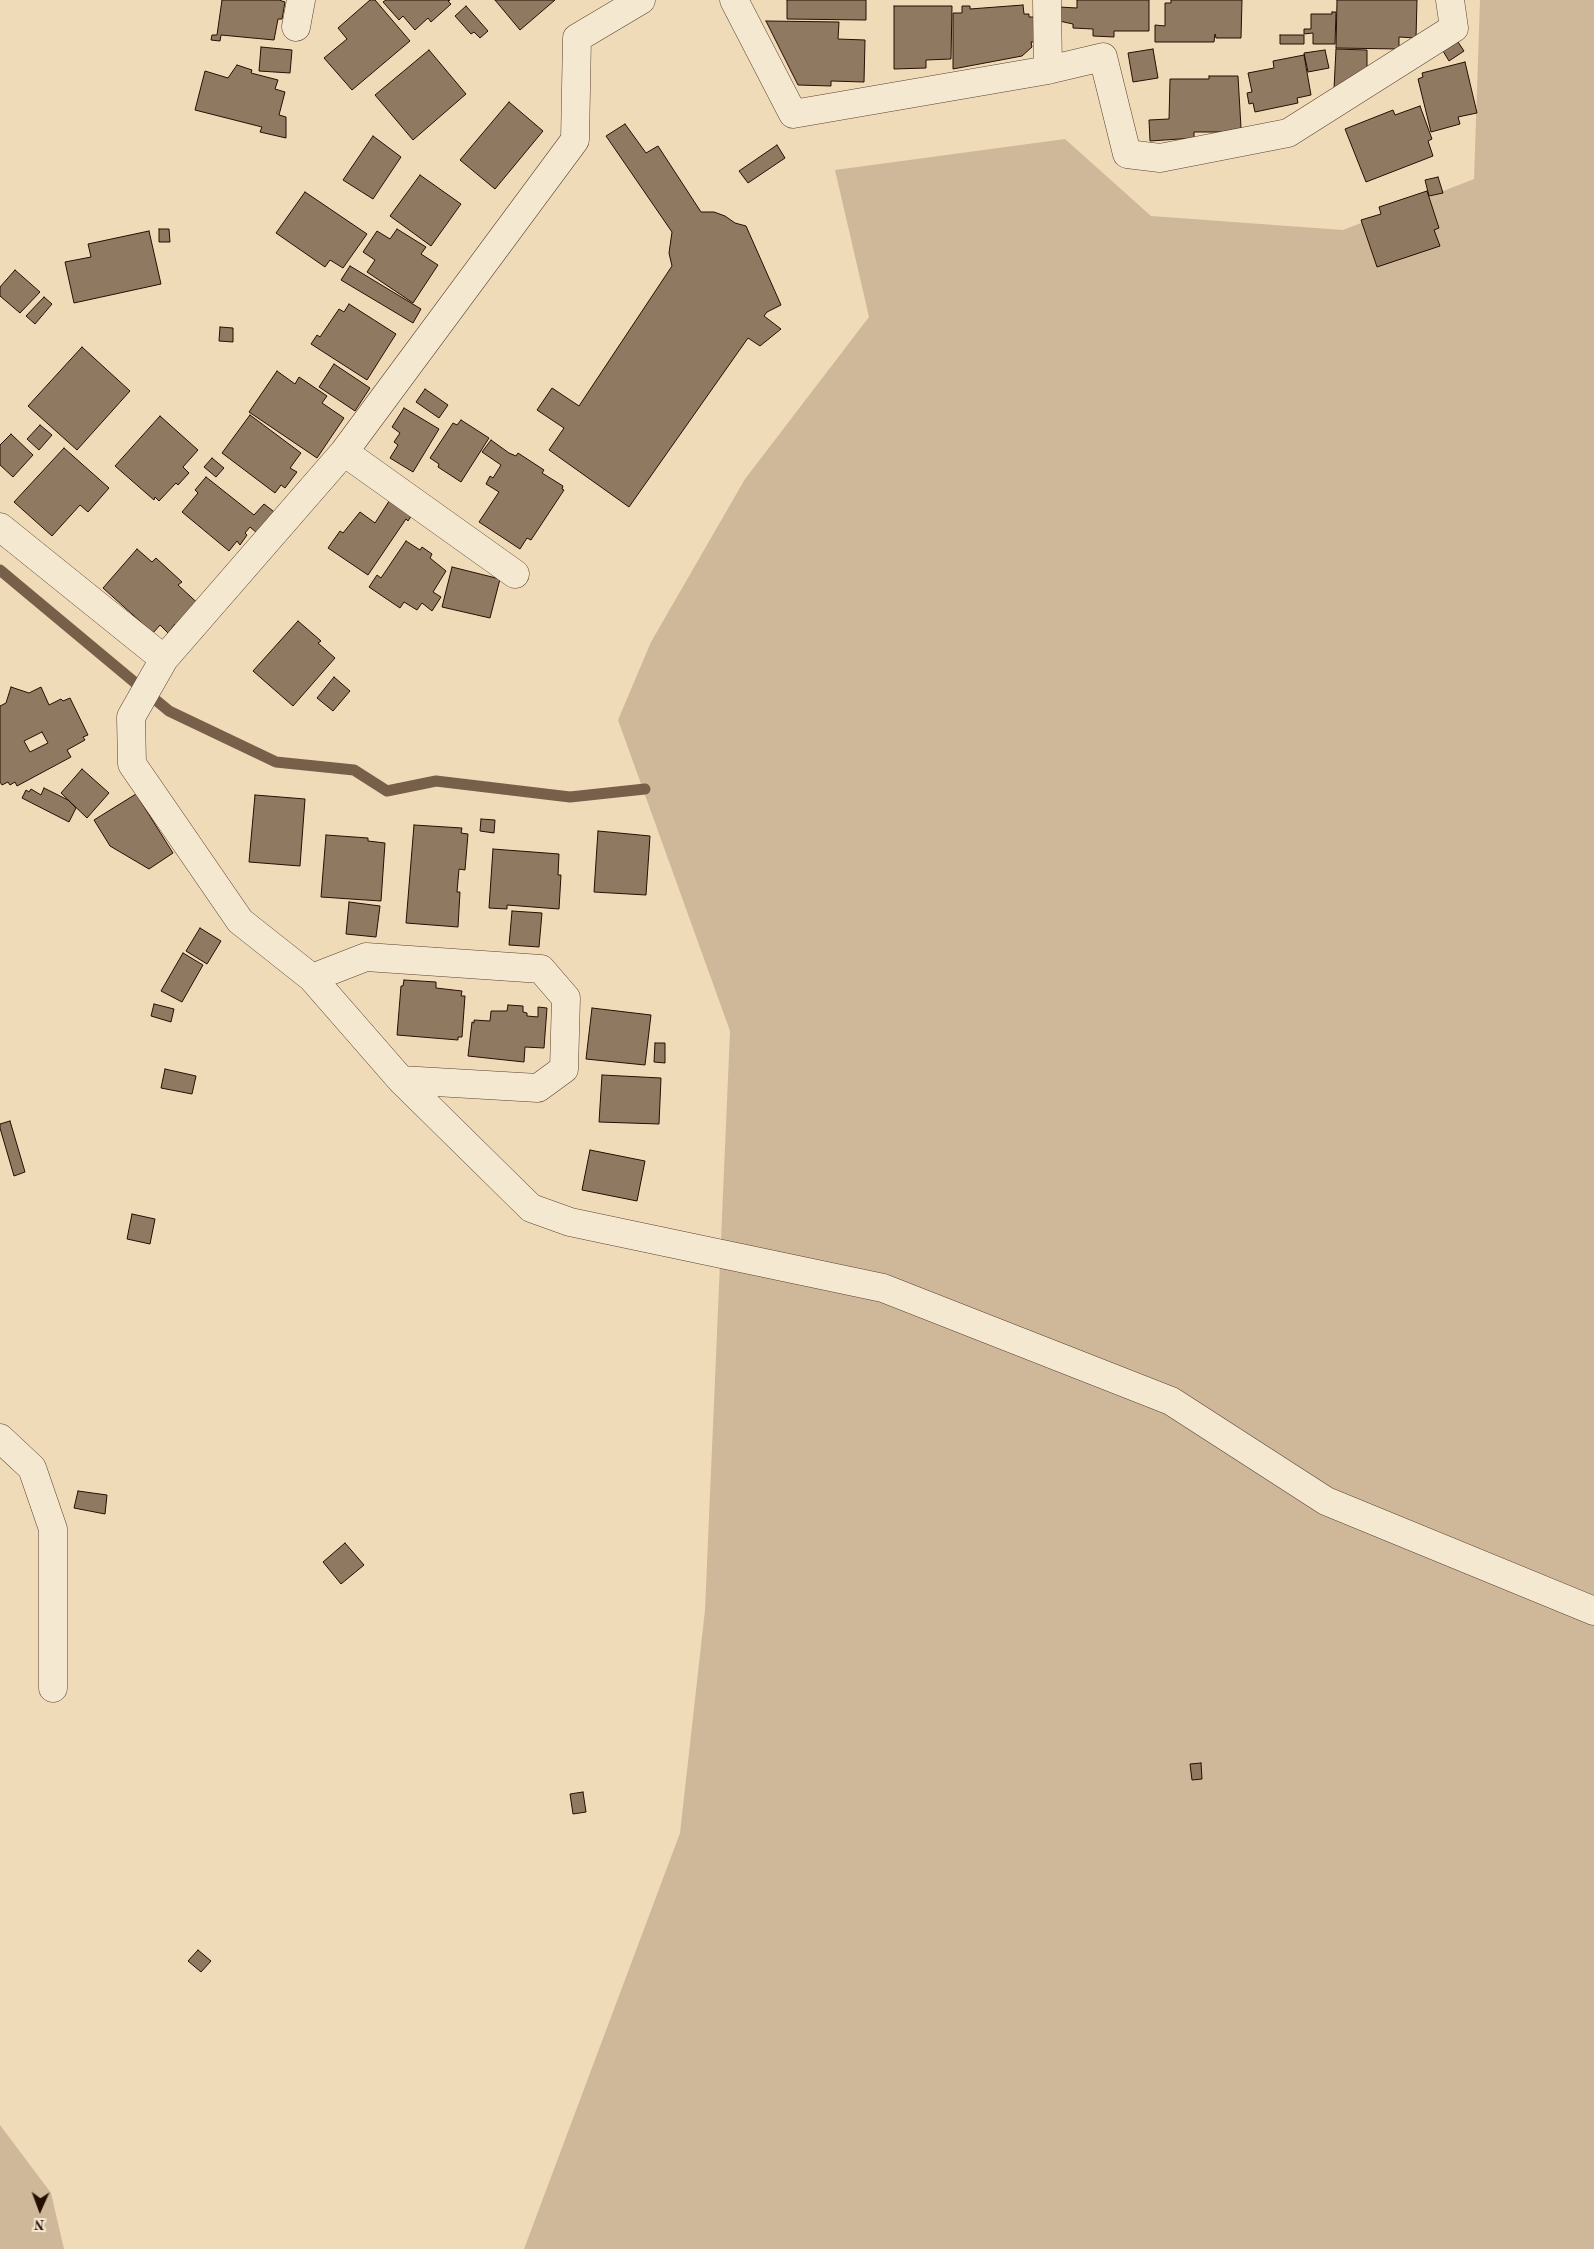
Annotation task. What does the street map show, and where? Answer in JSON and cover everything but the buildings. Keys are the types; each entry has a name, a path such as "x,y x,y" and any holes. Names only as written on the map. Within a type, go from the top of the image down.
{"street":[{"path":"296,27 301,0"},
{"path":"640,0 577,38 575,140 344,452 164,660 131,717 132,764 240,921 312,978 401,1080 531,1208 570,1222 883,1288 1172,1401 1326,1501 1594,1611"},
{"path":"734,0 793,114 1048,70 1103,57 1127,154 1160,158 1288,133 1454,28 1450,0"},
{"path":"1047,0 1048,70"},
{"path":"344,452 515,574"},
{"path":"0,527 164,660"},
{"path":"312,978 366,957 541,969 566,998 564,1069 538,1088 401,1080"},
{"path":"0,1438 32,1468 53,1529 53,1688"}],"shaded area":[{"path":"1480,0 1594,0 1594,2249 524,2249 680,1833 705,1610 730,1031 618,720 651,642 745,479 869,317 835,170 1065,139 1151,216 1343,230 1474,179"},
{"path":"0,2125 51,2193 64,2249 0,2249"}],"waterway":[{"path":"0,570 169,711 276,762 354,770 387,791 436,781 570,797 645,789"}]}
